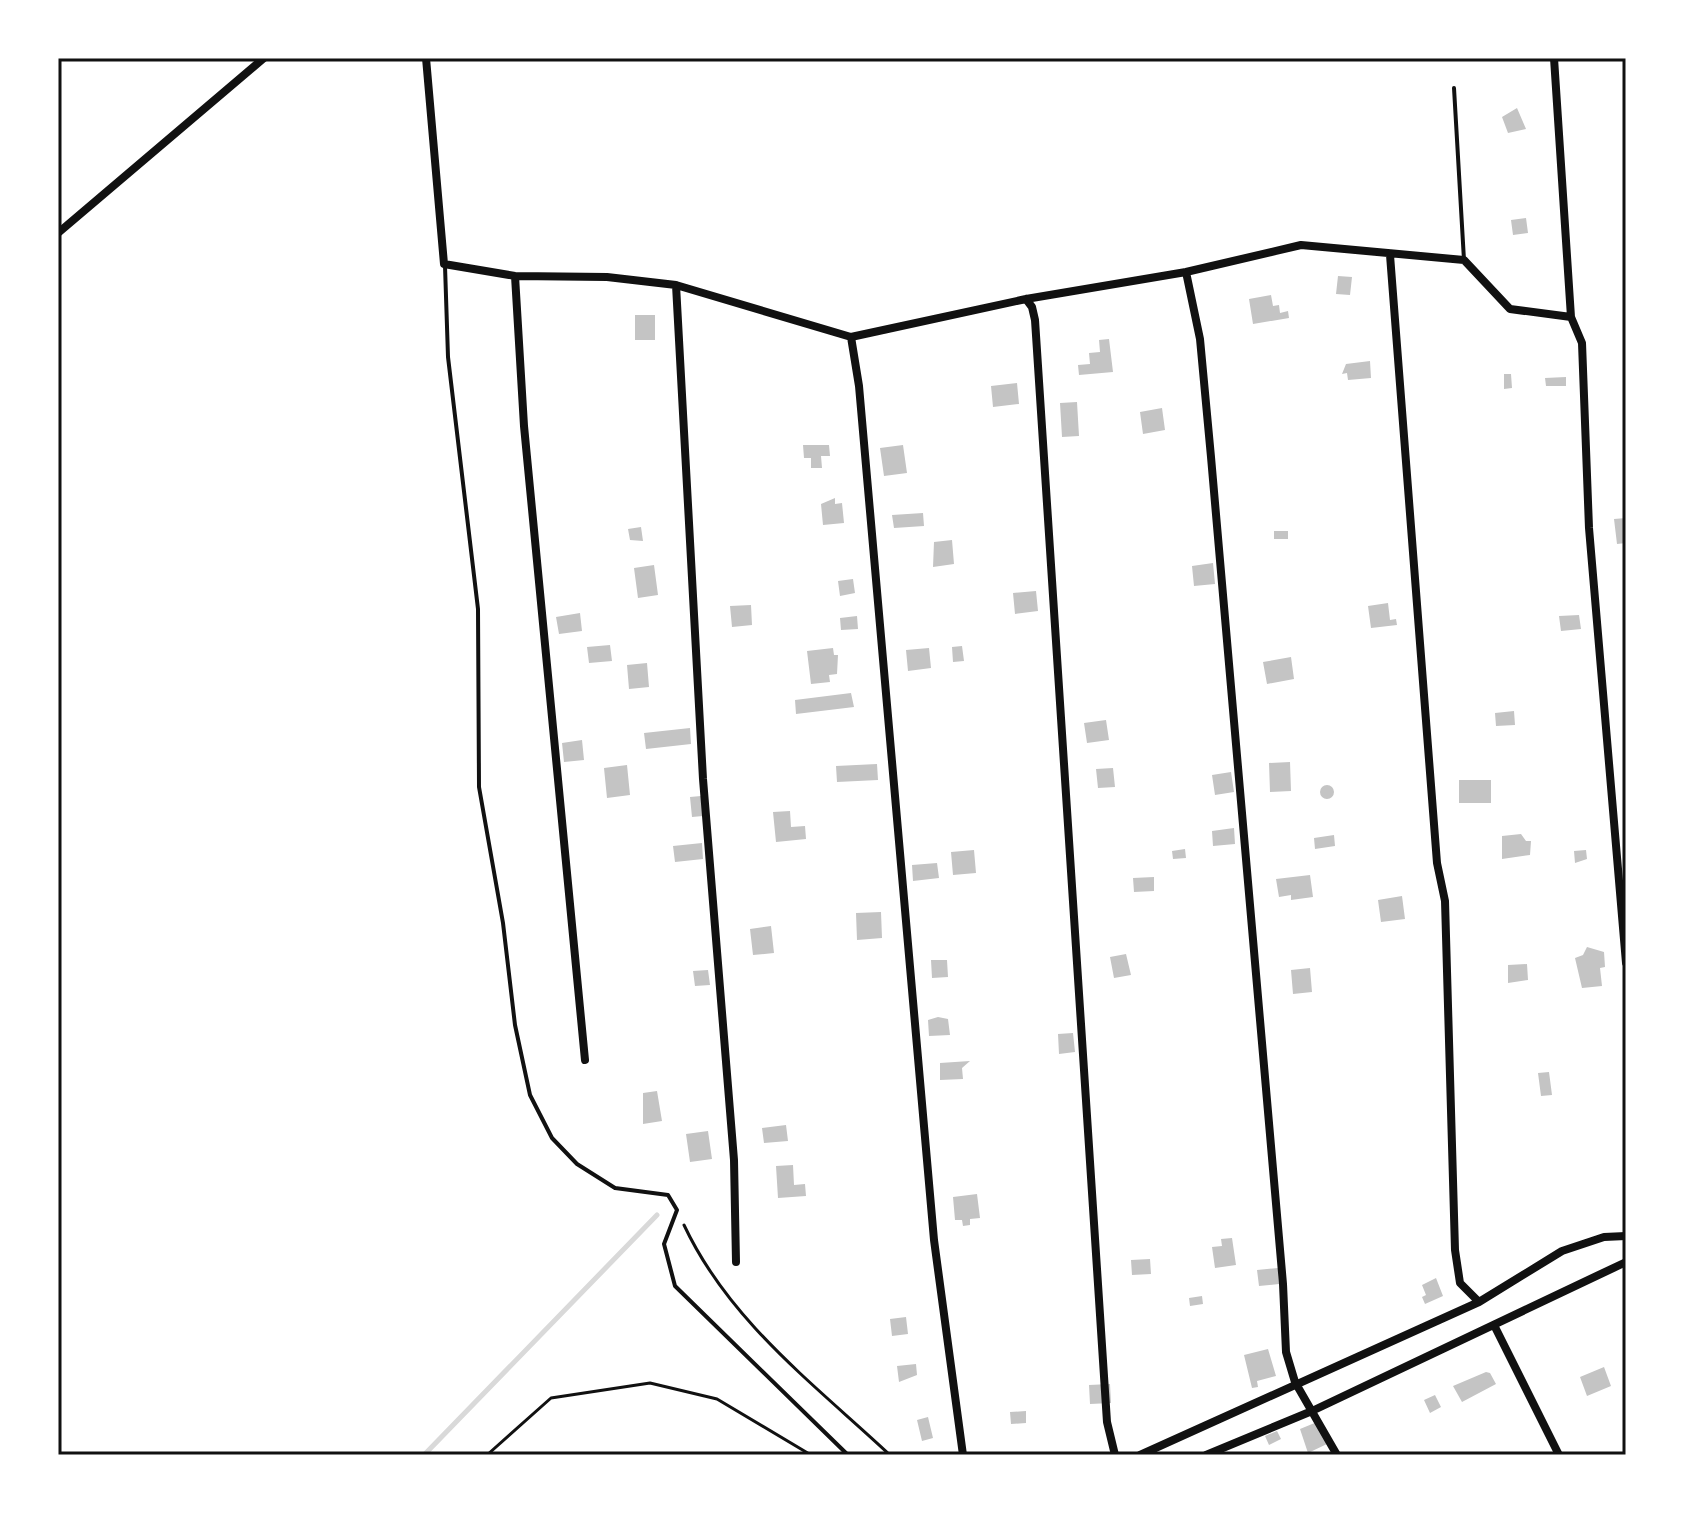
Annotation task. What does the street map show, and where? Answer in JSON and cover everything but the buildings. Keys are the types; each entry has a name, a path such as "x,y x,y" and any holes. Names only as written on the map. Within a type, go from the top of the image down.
{"street":[{"path":"58,233 264,58"},
{"path":"426,58 444,264 515,276 607,277 676,285 851,337 1026,299 1186,272 1301,245 1464,260 1510,309 1571,317"},
{"path":"1554,58 1571,317 1582,343 1589,528 1626,963"},
{"path":"1390,255 1437,863 1445,901 1455,1250 1460,1283 1479,1302"},
{"path":"1186,272 1200,339 1252,919 1286,1352 1295,1382 1337,1455"},
{"path":"515,276 524,426 585,1060"},
{"path":"676,285 703,779 734,1160 736,1262"},
{"path":"1026,299 1035,320 1107,1422 1115,1455"},
{"path":"851,337 859,386 934,1240 963,1455"},
{"path":"1140,1455 1260,1403 1295,1382 1479,1302 1562,1251 1604,1237 1626,1236"},
{"path":"1206,1455 1312,1411 1626,1262"},
{"path":"1494,1325 1559,1455"}],"lane":[{"path":"1454,88 1464,260"},
{"path":"444,264 448,357 478,609 479,787 503,923 515,1025 530,1095 552,1138 577,1164 615,1188 668,1195 677,1210 664,1244 675,1286 848,1455"}],"path":[{"path":"677,1210 703,1264 737,1311 890,1455"},
{"path":"487,1455 551,1398 650,1383 717,1399 811,1455"}],"waterway":[{"path":"424,1455 657,1215"}]}
